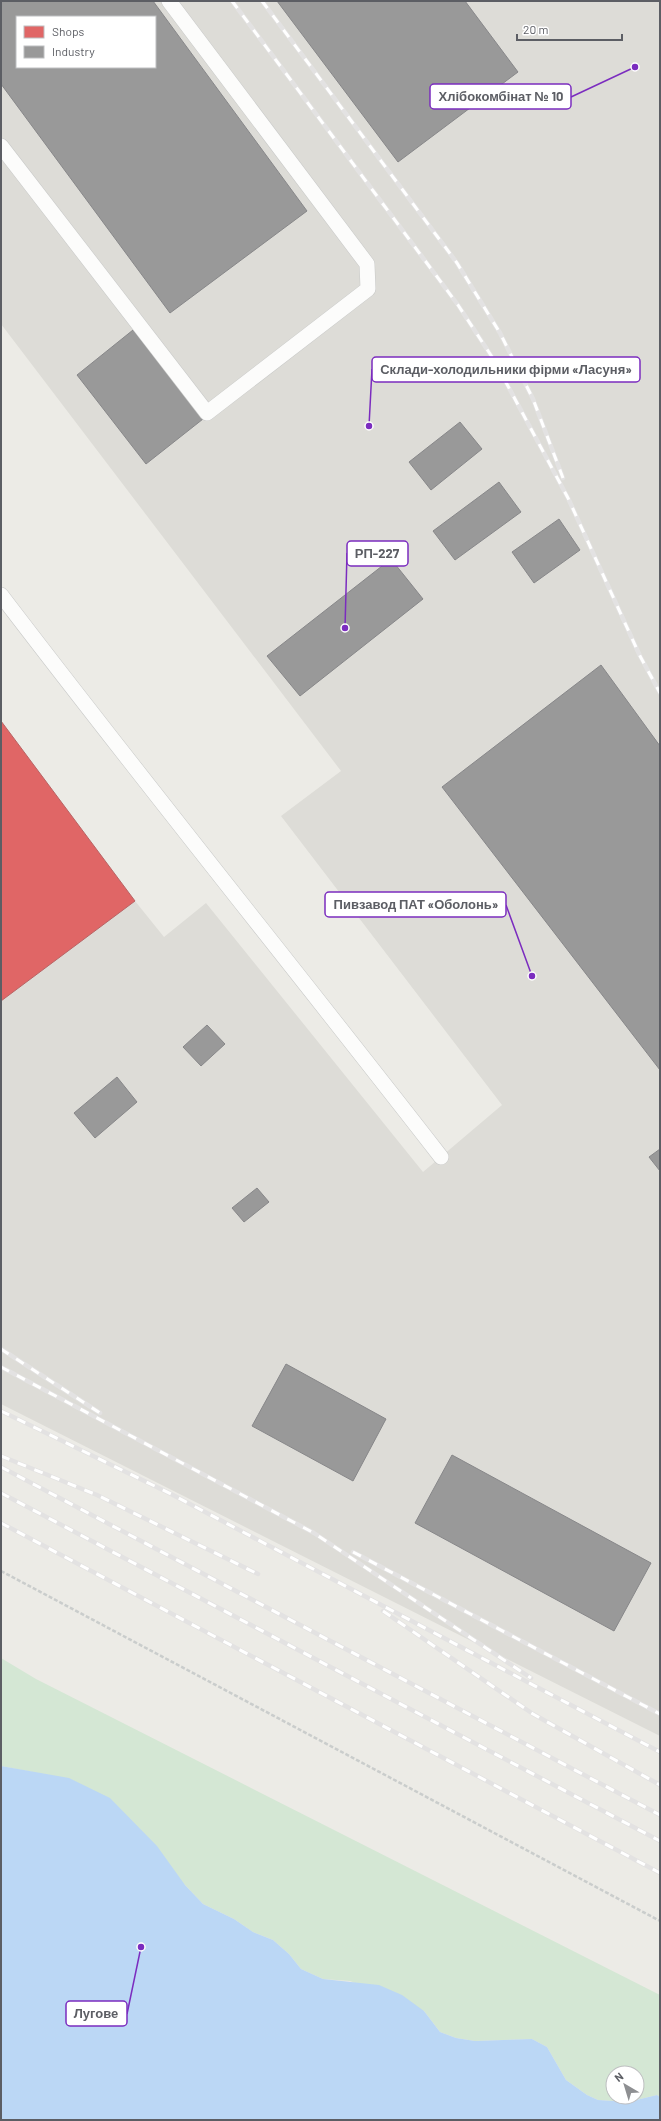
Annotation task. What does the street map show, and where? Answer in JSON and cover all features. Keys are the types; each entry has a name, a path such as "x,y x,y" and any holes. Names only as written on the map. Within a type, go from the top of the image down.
{"lane":[{"path":"1,146 207,413 368,289 367,264 169,1"},
{"path":"1,595 103,729 209,864 272,941 441,1157"}],"path":[{"path":"1,1571 143,1644 660,1921"}],"shaded area":[{"path":"1,1 660,1 660,1736 1,1404 1,721 135,901 164,937 206,903 423,1172 502,1105 281,816 341,771 1,324"}],"green space":[{"path":"1,1658 36,1679 660,1995 660,2097 657,2095 645,2098 645,2065 605,2065 605,2100 598,2100 587,2095 566,2080 547,2047 532,2039 475,2041 456,2038 440,2032 424,2011 350,1981 323,1979 301,1969 289,1954 273,1940 253,1932 234,1919 203,1904 185,1885 32,1772 1,1766"}],"water":[{"path":"1,1766 69,1778 110,1798 157,1846 185,1885 203,1904 234,1919 253,1932 273,1940 289,1954 301,1969 323,1979 379,1985 402,1995 424,2011 440,2032 456,2038 475,2041 532,2039 547,2047 566,2080 587,2095 598,2100 605,2100 605,2105 645,2105 645,2098 657,2095 660,2097 660,2120 1,2120"}],"building: Shops":[{"path":"1,721 135,901 1,1001"}],"building: Industry":[{"path":"1,1 153,1 307,211 170,313 1,84"},
{"path":"277,1 465,1 518,72 398,162"},
{"path":"133,330 203,419 146,464 77,375"},
{"path":"460,422 482,449 431,490 409,462"},
{"path":"499,482 521,512 455,560 433,531"},
{"path":"559,519 580,550 534,583 512,552"},
{"path":"391,559 423,599 300,696 267,656"},
{"path":"601,665 660,746 660,1070 442,787"},
{"path":"207,1025 225,1044 201,1066 183,1047"},
{"path":"117,1077 137,1102 95,1138 74,1113"},
{"path":"660,1149 660,1171 649,1157"},
{"path":"257,1188 269,1202 244,1222 232,1208"},
{"path":"286,1364 386,1419 353,1481 252,1426"},
{"path":"452,1455 651,1563 614,1631 415,1523"}],"railway":[{"path":"232,1 458,305 494,360 568,498 640,656 660,693"},
{"path":"262,1 457,263 500,333 533,399 563,478"},
{"path":"1,1349 100,1413"},
{"path":"1,1367 314,1533 531,1678"},
{"path":"1,1411 171,1494 660,1752"},
{"path":"1,1456 97,1495 258,1574"},
{"path":"1,1467 660,1815"},
{"path":"1,1493 660,1841"},
{"path":"1,1523 660,1873"},
{"path":"353,1552 660,1714"},
{"path":"383,1611 533,1714 660,1785"}],"place":[{"name":"Хлібокомбінат № 10","path":"635,67"},
{"name":"Склади-холодильники фірми «Ласуня»","path":"369,426"},
{"name":"РП-227","path":"345,628"},
{"name":"Пивзавод ПАТ «Оболонь»","path":"532,976"},
{"name":"Лугове","path":"141,1947"}]}
